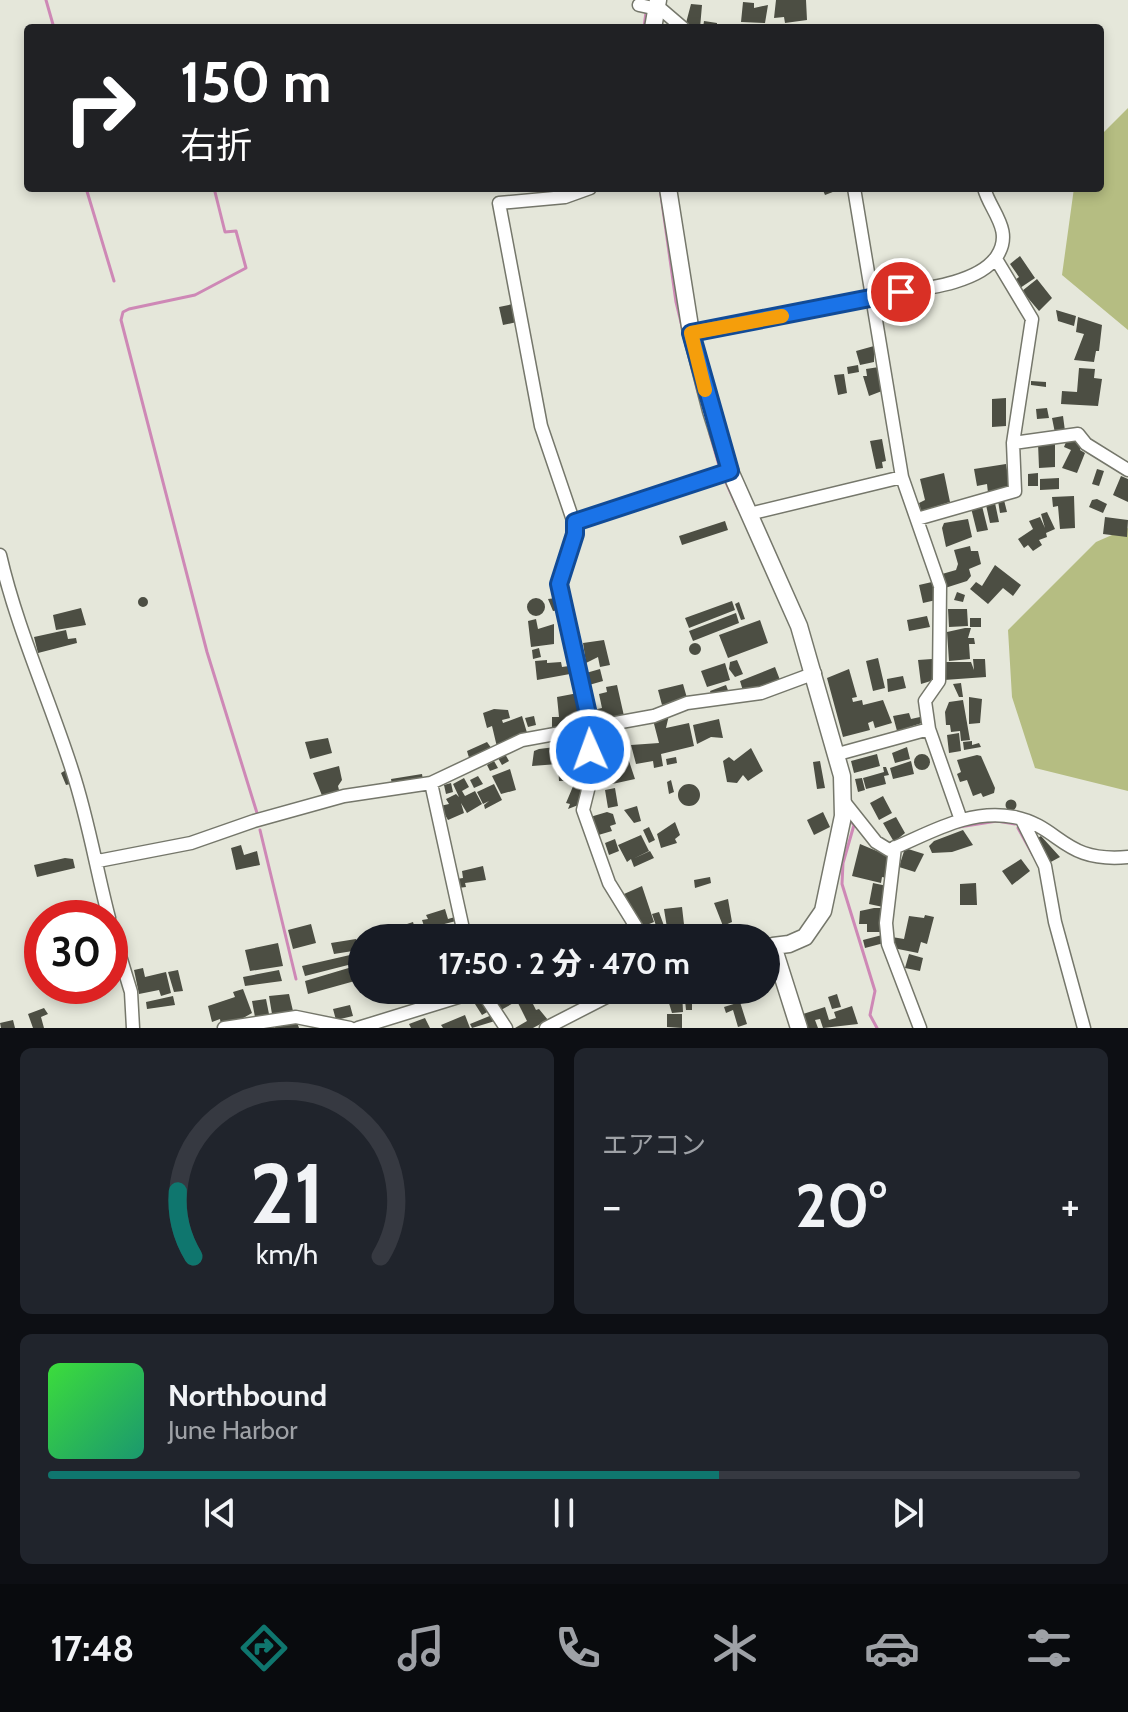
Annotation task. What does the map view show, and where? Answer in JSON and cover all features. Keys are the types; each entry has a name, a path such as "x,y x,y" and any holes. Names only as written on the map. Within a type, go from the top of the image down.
{"street":[{"path":"650,5 677,24"},
{"path":"579,192 565,197 499,203 541,426 575,522 575,534 559,584 588,729 591,778 583,810 609,883 634,924"},
{"path":"669,192 691,333 725,473 749,514 781,581 838,754 841,811 818,922 798,941 780,945"},
{"path":"855,192 902,477 941,592 939,681 925,701 929,729 961,820"},
{"path":"691,333 874,296 927,289 962,279 996,259 1002,243 1002,224 986,192"},
{"path":"917,519 1015,491 1013,443 1033,327 1029,311 996,259"},
{"path":"1013,443 1078,434 1086,444 1128,470"},
{"path":"575,522 725,473"},
{"path":"749,514 902,477"},
{"path":"0,555 25,639 74,774 105,900"},
{"path":"98,861 191,843 254,821 344,796 431,783 522,740 654,716 687,703 761,693 810,675"},
{"path":"838,754 929,729"},
{"path":"431,783 462,924"},
{"path":"841,811 879,845 889,850 926,831 961,820 1002,816 1022,820 1079,854 1128,857"},
{"path":"1022,820 1045,866 1055,922 1084,1028"},
{"path":"896,849 887,902 888,944 920,1028"},
{"path":"780,977 799,1028"},
{"path":"128,982 133,1028"},
{"path":"358,1028 436,1004"},
{"path":"490,1004 506,1028"},
{"path":"546,1028 593,1004"},
{"path":"224,1028 296,1017 350,1028"}],"green space":[{"path":"1128,108 1128,330 1062,275 1073,192 1104,192 1104,132"},
{"path":"1128,528 1128,791 1035,768 1012,697 1008,630 1096,542"}],"building":[{"path":"776,0 806,0 807,20 785,23 784,17 774,18"},
{"path":"743,2 754,3 754,8 768,5 765,23 741,22"},
{"path":"691,4 702,5 700,24 686,23"},
{"path":"1020,256 1035,278 1020,288 1015,280 1019,277 1010,264"},
{"path":"1037,279 1052,298 1039,311 1022,291"},
{"path":"513,304 517,322 503,325 499,307"},
{"path":"1056,310 1076,316 1074,326 1058,321"},
{"path":"1078,317 1102,325 1099,351 1096,351 1094,362 1074,360 1084,334 1076,332"},
{"path":"874,346 874,362 860,365 856,351"},
{"path":"858,365 859,372 848,374 847,367"},
{"path":"879,367 882,391 869,396 863,376 867,376 866,369"},
{"path":"1079,368 1095,369 1094,378 1102,379 1098,406 1061,404 1062,391 1077,392"},
{"path":"844,374 847,393 838,395 834,375"},
{"path":"1031,381 1046,382 1046,387 1031,385"},
{"path":"1006,398 1006,426 992,427 992,399"},
{"path":"1047,408 1049,418 1037,419 1036,409"},
{"path":"1063,416 1065,431 1055,433 1052,418"},
{"path":"1068,437 1083,443 1080,450 1085,453 1077,473 1062,468 1071,450 1064,447"},
{"path":"882,439 886,461 882,462 883,468 876,469 870,441"},
{"path":"1055,442 1055,467 1039,468 1038,443"},
{"path":"1006,464 1010,488 988,493 987,484 977,486 974,469"},
{"path":"1097,469 1104,471 1099,486 1092,484"},
{"path":"944,473 950,502 921,511 919,503 925,500 920,479"},
{"path":"1038,473 1038,486 1028,486 1028,474"},
{"path":"1121,476 1128,479 1128,502 1113,495"},
{"path":"1059,478 1059,489 1040,490 1040,479"},
{"path":"1074,496 1075,528 1060,529 1058,506 1053,507 1052,497"},
{"path":"1004,500 1007,512 1000,513 998,501"},
{"path":"1092,500 1107,504 1103,513 1089,507"},
{"path":"995,503 999,522 990,523 986,505"},
{"path":"982,506 988,530 977,532 971,508"},
{"path":"1047,512 1055,529 1039,540 1042,545 1033,551 1028,545 1024,548 1018,539 1033,529 1029,521 1040,517 1045,528 1041,514"},
{"path":"1105,517 1128,520 1127,537 1103,534"},
{"path":"968,519 972,537 946,547 942,528 944,523"},
{"path":"725,521 728,530 682,545 679,536"},
{"path":"970,546 971,551 978,551 981,564 969,569 971,576 967,581 945,588 942,574 956,570 958,564 954,550"},
{"path":"995,565 1021,585 1013,596 1003,588 988,604 970,589 976,582 982,586"},
{"path":"932,582 936,600 923,603 919,585"},
{"path":"957,592 965,595 963,602 954,600"},
{"path":"143,597 148,602 143,607 138,602"},
{"path":"532,598 540,598 545,607 543,614 532,616 527,611 527,603"},
{"path":"556,598 559,610 553,611 548,599"},
{"path":"732,601 735,610 689,628 685,618"},
{"path":"739,602 745,619 741,620 735,604"},
{"path":"81,608 86,625 56,630 53,615"},
{"path":"948,609 967,609 968,626 949,627"},
{"path":"736,613 739,623 693,641 689,631"},
{"path":"927,616 930,627 909,631 907,620"},
{"path":"970,618 981,618 981,627 970,627"},
{"path":"536,619 538,629 554,624 554,644 531,647 528,621"},
{"path":"760,620 768,643 728,658 719,635"},
{"path":"971,628 968,638 974,638 975,644 969,644 970,659 949,661 947,632"},
{"path":"66,630 68,639 76,638 77,643 38,653 34,637"},
{"path":"604,640 610,665 600,667 598,657 586,663 583,643"},
{"path":"690,644 700,644 700,654 690,654"},
{"path":"539,648 541,657 533,659 532,650"},
{"path":"878,658 885,688 873,691 866,661"},
{"path":"932,659 934,680 921,684 918,660"},
{"path":"973,659 985,659 986,677 944,680 943,662 971,662 974,670"},
{"path":"547,660 547,663 561,662 562,667 569,666 570,674 537,680 535,661"},
{"path":"737,660 743,674 735,677 729,669 730,662"},
{"path":"725,663 730,680 707,687 701,671"},
{"path":"775,667 780,680 744,694 740,681"},
{"path":"600,669 603,681 589,685 586,673"},
{"path":"849,669 857,697 852,698 853,702 862,700 863,705 883,700 892,723 875,728 873,721 868,723 870,730 843,737 827,678"},
{"path":"903,676 906,688 888,692 887,679"},
{"path":"961,683 963,697 959,697 953,684"},
{"path":"683,684 687,698 662,705 658,690"},
{"path":"617,685 624,716 594,718 593,710 602,708 599,694 607,692 606,687"},
{"path":"726,685 729,693 712,697 710,691"},
{"path":"578,693 577,702 581,702 586,726 552,729 552,717 559,717 557,697"},
{"path":"969,697 982,699 980,723 969,724"},
{"path":"963,700 970,740 961,741 960,731 951,732 950,725 946,725 945,712 949,702"},
{"path":"494,709 508,710 510,718 502,720 503,723 522,716 528,736 497,747 492,726 487,728 483,713"},
{"path":"909,713 911,719 920,717 922,723 897,731 893,716"},
{"path":"669,715 666,728 689,723 694,746 661,754 663,766 654,768 653,761 636,764 631,745 659,743 653,720"},
{"path":"534,716 536,725 528,727 525,718"},
{"path":"719,719 723,738 711,737 697,744 693,725"},
{"path":"613,732 615,741 595,745 593,733"},
{"path":"959,733 961,751 949,753 947,735"},
{"path":"328,738 332,753 310,759 305,742"},
{"path":"972,741 972,745 979,743 981,747 964,750 963,742"},
{"path":"487,742 492,749 470,761 467,751"},
{"path":"586,746 589,770 583,771 585,780 559,781 558,764 532,766 534,751 539,749 555,747 556,752 568,750 569,753"},
{"path":"907,747 910,759 895,763 892,753"},
{"path":"751,748 763,771 748,781 743,775 737,783 727,782 723,761 729,757 734,761"},
{"path":"626,752 635,779 594,788 592,756 601,753 603,759"},
{"path":"505,754 509,761 502,765 498,758"},
{"path":"877,754 880,766 854,773 851,761"},
{"path":"919,754 925,754 930,762 928,768 919,770 914,765 914,759"},
{"path":"981,756 995,788 994,793 983,797 981,793 973,796 967,780 960,782 957,774 961,772 957,760"},
{"path":"676,757 677,763 667,765 666,759"},
{"path":"494,761 498,768 490,771 487,765"},
{"path":"820,761 825,788 817,789 813,762"},
{"path":"911,761 914,774 893,779 890,768"},
{"path":"339,766 342,780 338,786 340,794 323,798 313,773"},
{"path":"883,767 889,775 884,776 886,784 866,789 863,778 884,772"},
{"path":"510,769 516,790 501,794 492,776"},
{"path":"66,770 70,784 66,785 61,773"},
{"path":"422,774 423,780 392,785 391,779"},
{"path":"478,776 483,784 474,788 470,780"},
{"path":"464,778 469,787 462,791 465,796 475,791 482,804 467,813 461,803 464,813 448,820 440,806 449,804 446,799 456,794 459,797 453,784"},
{"path":"862,778 865,790 858,792 855,779"},
{"path":"671,780 674,792 669,794 667,782"},
{"path":"451,783 453,792 446,794 444,785"},
{"path":"494,784 502,800 485,809 484,805 489,801 483,804 477,792"},
{"path":"574,784 586,787 581,804 568,809 570,804 566,803"},
{"path":"689,784 697,787 700,795 697,803 689,806 681,803 678,795 681,787"},
{"path":"615,788 618,806 608,808 605,790"},
{"path":"883,796 892,813 879,820 870,803"},
{"path":"1011,800 1016,805 1011,810 1006,805"},
{"path":"637,806 641,821 634,823 624,810"},
{"path":"607,812 613,814 616,824 610,826 612,831 595,836 590,817"},
{"path":"823,812 830,827 814,835 807,820"},
{"path":"896,817 905,833 894,842 883,823"},
{"path":"675,822 680,835 675,839 677,843 661,848 657,834"},
{"path":"649,827 655,840 649,843 643,830"},
{"path":"963,830 973,845 952,852 932,853 929,846 934,841"},
{"path":"641,835 649,851 635,858 650,851 654,858 634,867 631,859 627,862 618,845"},
{"path":"1041,836 1060,857 1049,863 1036,839"},
{"path":"615,839 619,851 609,855 605,843"},
{"path":"860,844 891,857 887,878 882,877 881,883 852,876"},
{"path":"241,845 244,855 257,851 260,865 236,870 231,848"},
{"path":"905,848 924,854 915,872 899,867"},
{"path":"73,859 75,868 37,877 34,865"},
{"path":"1021,859 1030,871 1012,885 1002,871"},
{"path":"483,866 486,880 465,883 466,887 458,888 456,879 463,878 462,871"},
{"path":"710,877 711,883 695,888 694,880"},
{"path":"873,883 887,886 883,907 869,904"},
{"path":"976,883 977,905 960,905 960,884"},
{"path":"642,886 654,922 640,924 624,894"},
{"path":"728,899 732,922 722,924 714,903"},
{"path":"682,907 684,924 666,924 664,909"},
{"path":"881,908 881,932 867,932 867,924 859,924 860,911"},
{"path":"445,909 448,919 455,917 456,921 423,924 422,920 428,919 426,915"},
{"path":"659,912 663,924 655,924 652,914"},
{"path":"925,915 934,917 927,944 921,942 918,953 893,948 892,937 904,939 909,916 924,918"},
{"path":"311,924 316,943 293,949 288,930"},
{"path":"882,935 884,943 865,948 863,940"},
{"path":"348,940 348,952 334,954 331,943"},
{"path":"278,943 283,966 250,971 245,950"},
{"path":"909,954 923,958 920,971 905,968"},
{"path":"348,955 348,965 305,976 302,966"},
{"path":"143,968 145,977 166,972 171,993 161,996 159,990 139,994 134,970"},
{"path":"348,968 348,983 308,994 305,981"},
{"path":"178,970 183,991 174,992 168,972"},
{"path":"279,970 282,981 245,986 243,977"},
{"path":"243,989 252,1013 238,1021 221,1025 220,1019 212,1022 208,1006 235,997 233,992"},
{"path":"289,994 293,1011 272,1014 269,996"},
{"path":"837,994 841,1007 832,1009 828,997"},
{"path":"173,996 175,1005 147,1009 146,1002"},
{"path":"266,999 269,1014 255,1017 252,1001"},
{"path":"475,1004 485,1004 489,1011 482,1015"},
{"path":"497,1004 512,1004 501,1010"},
{"path":"518,1004 533,1004 548,1020 533,1028 515,1028 527,1021"},
{"path":"669,1004 683,1004 683,1012 672,1013"},
{"path":"741,1004 747,1024 738,1027 733,1010 726,1013 724,1007"},
{"path":"350,1005 353,1016 336,1020 333,1009"},
{"path":"852,1006 858,1024 823,1028 820,1019 815,1020 818,1028 807,1028 803,1014 825,1007 829,1020 836,1018 834,1012"},
{"path":"44,1008 48,1014 41,1017 44,1028 33,1028 28,1014"},
{"path":"667,1014 682,1014 682,1028 667,1027"},
{"path":"465,1015 470,1028 443,1028 441,1025"},
{"path":"492,1015 495,1021 472,1028 470,1024"},
{"path":"425,1018 430,1028 411,1028 409,1024"},
{"path":"13,1020 15,1028 1,1028 0,1023"},
{"path":"297,1022 299,1028 275,1028 275,1024"}],"waterway":[{"path":"46,0 53,24"},
{"path":"644,24 646,12"},
{"path":"87,192 114,281"},
{"path":"215,192 225,232 236,231 246,268 195,295 129,309 123,312 121,320 207,652 257,813"},
{"path":"661,192 676,302 698,392"},
{"path":"710,434 720,469"},
{"path":"723,476 738,509"},
{"path":"849,819 854,825 843,863 842,884 875,991 870,1015 877,1028"},
{"path":"959,827 997,821 1015,824"},
{"path":"1018,828 1033,855"},
{"path":"260,830 296,979"}],"slow traffic":[{"path":"705,390 691,333 782,316"}],"route":[{"path":"590,750 585,729 591,728 559,584 575,534 575,522 730,471 691,333 901,292"}]}
